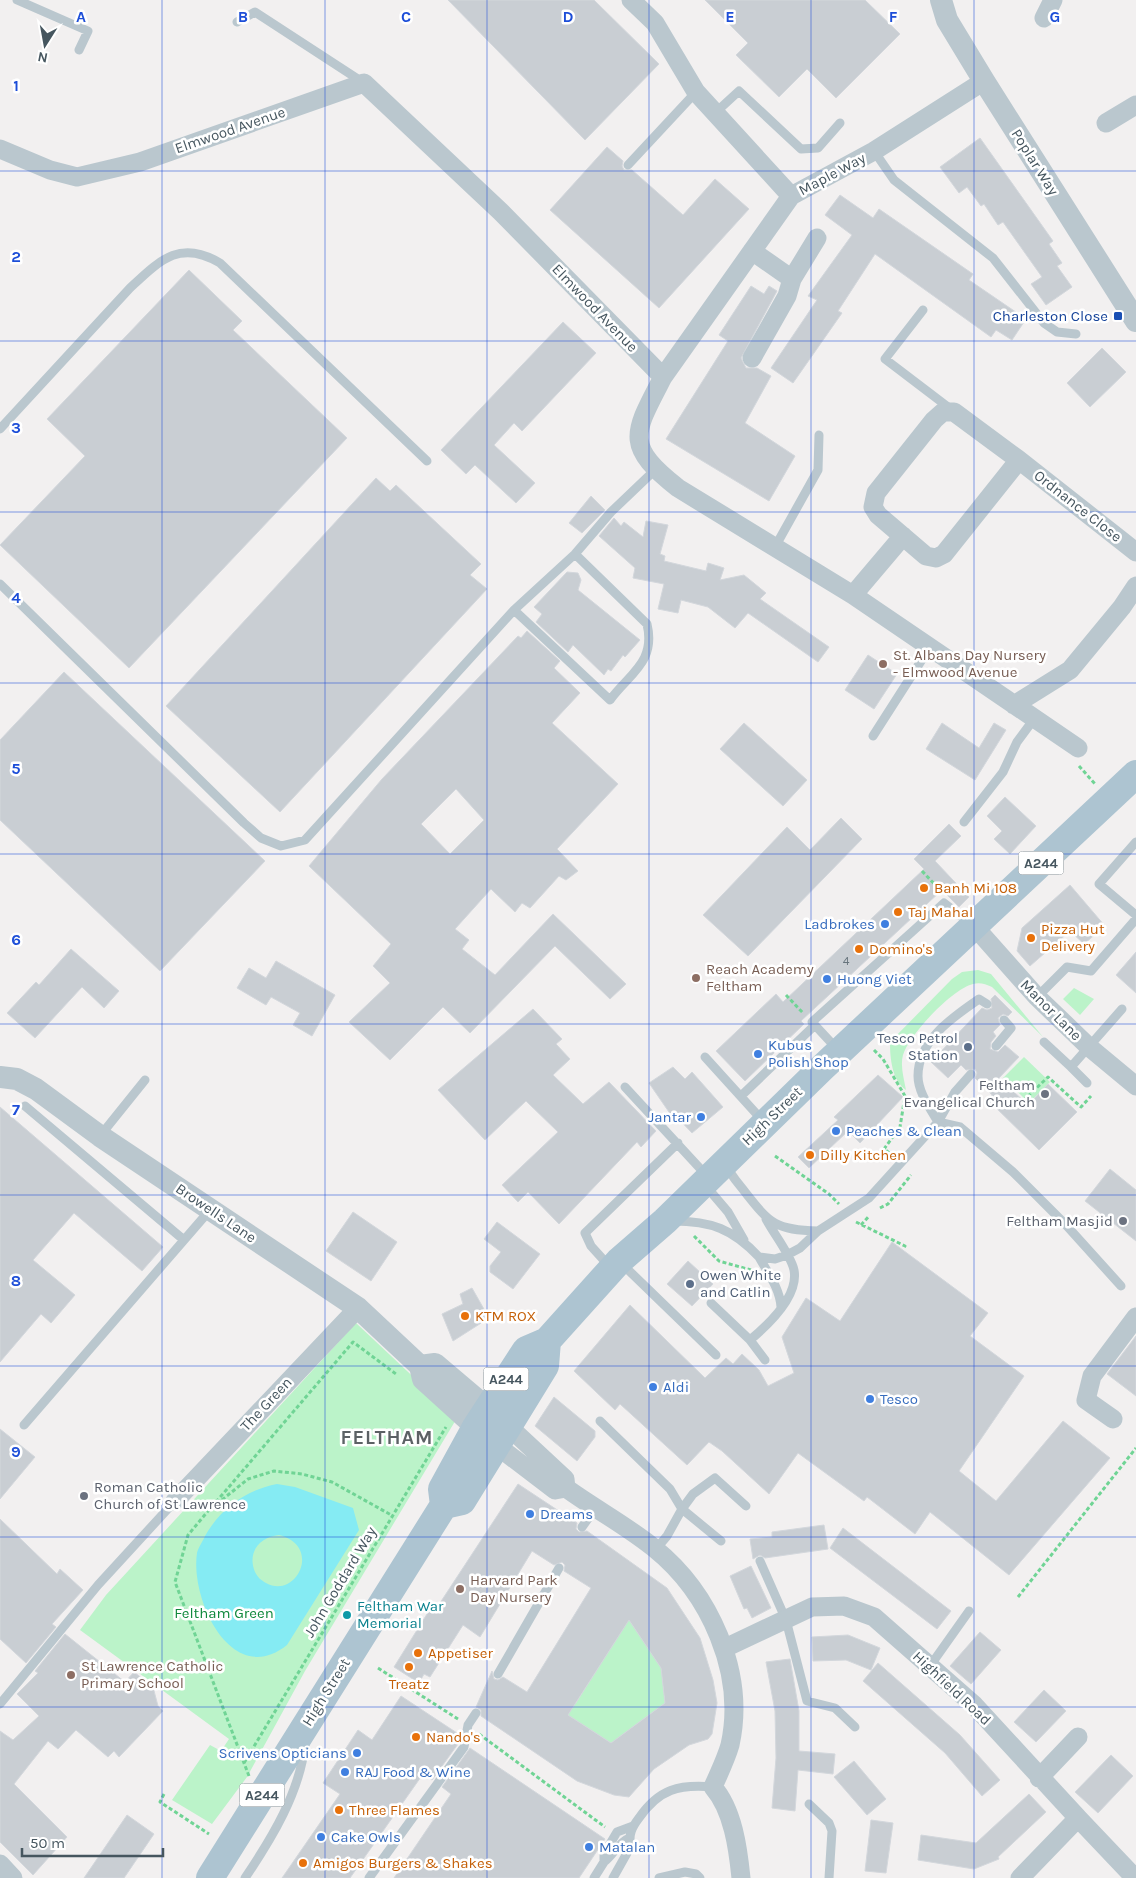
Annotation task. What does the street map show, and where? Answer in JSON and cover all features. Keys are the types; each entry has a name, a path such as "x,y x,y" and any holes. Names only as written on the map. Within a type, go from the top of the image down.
{"main road":[{"name":"High Street","path":"210,1878 444,1505 442,1489 482,1418 526,1350 547,1341 616,1265 665,1221 849,1043 1136,774"},
{"name":"A244","path":"444,1505 462,1501 546,1366 547,1341"}],"street":[{"path":"631,0 655,23 696,92 791,196"},
{"name":"Poplar Way","path":"941,0 947,20 984,81 1135,319"},
{"path":"1044,18 1053,0"},
{"name":"Maple Way","path":"663,377 791,196 874,151 984,81"},
{"name":"Elmwood Avenue","path":"0,148 50,170 77,177 140,162 364,83 501,212 663,377"},
{"path":"1106,123 1136,105"},
{"path":"752,358 787,296 792,279 817,238"},
{"path":"752,251 792,279"},
{"path":"663,377 639,424 638,442 655,470 678,488 853,595 1078,748"},
{"name":"Ordnance Close","path":"1019,460 944,554 936,558 926,556 878,515 873,507 876,493 934,420 943,412 954,412 1019,460 1136,552"},
{"path":"853,595 903,536"},
{"path":"1014,705 1070,670 1122,607 1136,586"},
{"name":"Manor Lane","path":"974,926 1037,997 1089,1047 1136,1086"},
{"name":"Browells Lane","path":"0,1077 17,1079 36,1089 100,1136 358,1308 420,1366 422,1378 482,1418 502,1436"},
{"name":"The Green","path":"175,1501 358,1308"},
{"path":"1113,1419 1086,1400 1092,1376 1136,1317"},
{"path":"502,1436 555,1490 566,1488 656,1549 684,1577 704,1608 725,1648 732,1688 733,1726 729,1746 713,1787 723,1798 728,1812 739,1858 741,1878"},
{"name":"Highfield Road","path":"725,1648 812,1607 844,1606 874,1618 974,1704 1039,1778 1135,1878"},
{"path":"1039,1778 1078,1737"},
{"path":"1020,1878 1078,1818"},
{"path":"0,1864 13,1878"}],"lane":[{"path":"17,0 88,31 79,50"},
{"path":"237,22 256,12 364,83"},
{"path":"715,113 739,91 801,149 818,148 840,123"},
{"path":"628,165 696,92"},
{"path":"874,151 894,180 993,258 1044,322 1057,332 1076,334"},
{"path":"0,429 130,288 173,254 188,251 205,254 220,263 427,461"},
{"path":"923,310 885,359 954,412"},
{"path":"775,547 818,470 818,435"},
{"path":"0,584 244,823 262,838 281,846 305,840 514,610 575,554 611,512 655,470"},
{"path":"514,610 610,700 643,662 649,650 649,630 647,624 575,554"},
{"path":"873,736 930,647"},
{"path":"964,822 1004,772 1017,742 1034,719"},
{"path":"1037,997 1067,967 1091,971 1136,917 1099,884 1136,842"},
{"path":"741,1096 814,1024 944,903 974,926"},
{"path":"987,1004 979,999 951,1019 923,1050 918,1076 924,1098 938,1122 960,1127 1013,1172 1066,1225 1121,1286"},
{"path":"1071,1067 1122,1009"},
{"path":"996,1046 1011,1028 1004,1020"},
{"path":"814,1024 849,1043"},
{"path":"1044,1042 1087,1082"},
{"path":"705,1058 765,1123"},
{"path":"759,1257 775,1259 800,1248 818,1231 848,1213 878,1189 938,1122 955,1092 971,1074"},
{"path":"100,1136 145,1080"},
{"path":"625,1087 678,1143 713,1174 728,1212 744,1240 759,1257 774,1282 781,1307"},
{"path":"25,1106 184,1240"},
{"path":"678,1143 585,1233 591,1246 616,1265 716,1355"},
{"path":"713,1174 734,1178 766,1219 794,1270 788,1298 763,1329 750,1340"},
{"path":"24,1425 211,1210"},
{"path":"766,1219 790,1229 818,1231"},
{"path":"665,1221 696,1221 744,1240"},
{"path":"711,1303 750,1340 765,1360"},
{"path":"600,1421 670,1489 682,1509 721,1541"},
{"path":"656,1549 667,1536 693,1494 715,1478 746,1506"},
{"path":"0,1704 98,1585 175,1501"},
{"path":"582,1527 595,1509"},
{"path":"760,1561 786,1620 807,1702 835,1708 855,1727"},
{"path":"498,1674 559,1568"},
{"path":"930,1666 969,1611"},
{"path":"368,1878 464,1747 468,1725 476,1712"},
{"path":"245,1878 261,1854 292,1795 302,1768 307,1723"},
{"path":"613,1878 631,1846 629,1838 633,1826 650,1802 661,1794 692,1785 713,1787"},
{"path":"809,1804 829,1823 832,1831 830,1878"},
{"path":"604,1862 604,1854 617,1832 633,1826"},
{"path":"594,1878 604,1862 612,1856 622,1841 629,1838"},
{"path":"659,1878 685,1872 696,1874 700,1878"}],"path":[{"path":"1078,748 1078,764 1108,800"},
{"path":"922,872 941,891"},
{"path":"786,995 814,1024"},
{"path":"849,1043 883,1059 905,1096 900,1127 884,1150 902,1160 914,1171 888,1204 872,1213 861,1225"},
{"path":"1023,1101 1048,1077 1081,1107 1096,1091 1087,1082"},
{"path":"775,1156 830,1194 855,1222"},
{"path":"249,1778 175,1582 188,1535 354,1342 399,1376"},
{"name":"John Goddard Way","path":"244,1763 448,1423"},
{"path":"1018,1597 1136,1448"},
{"path":"208,1510 248,1479 274,1472 302,1474 332,1482 393,1516"},
{"path":"378,1668 468,1725 615,1835"},
{"path":"164,1794 160,1802 210,1834"}],"green space":[{"path":"978,970 991,974 1043,1037 992,987 978,983 973,984 954,994 943,1003 922,1025 907,1046 902,1064 906,1090 901,1086 895,1075 891,1062 890,1042 952,979 962,972"},
{"path":"1074,988 1094,999 1080,1015 1063,999"},
{"path":"1024,1057 1050,1082 1027,1105 1021,1099 1023,1097 1003,1078"},
{"name":"Feltham Green","path":"356,1323 457,1418 305,1671 247,1777 212,1824 172,1800 210,1745 221,1751 229,1739 80,1630 106,1595"},
{"path":"627,1617 661,1668 665,1703 611,1743 552,1705 576,1703 621,1632"}],"water":[{"path":"277,1484 295,1487 353,1508 359,1530 287,1645 267,1656 249,1656 233,1648 219,1633 208,1614 200,1593 197,1553 211,1526 227,1509 245,1496","holes":["279,1535 292,1541 300,1550 302,1560 300,1570 295,1578 287,1584 277,1586 261,1580 256,1574 253,1565 256,1547 272,1536"]}],"building":[{"path":"448,0 594,0 659,64 585,140"},
{"path":"705,0 865,0 900,34 836,98 807,69 779,97 736,55 748,43"},
{"path":"980,138 1053,241 1049,244 1062,263 1057,266 1072,287 1046,305 1031,284 1042,277 1003,222 998,225 984,204 981,206 967,187 959,193 940,167"},
{"path":"607,147 623,161 622,166 624,170 632,170 683,215 715,179 749,209 659,308 550,210"},
{"path":"840,195 873,218 879,209 973,274 969,280 1026,319 1012,340 996,330 991,337 875,254 838,311 842,313 793,383 771,368 817,300 808,296 852,235 825,215"},
{"path":"189,270 242,321 233,330 347,438 129,668 0,545 85,456 47,419"},
{"path":"751,286 764,294 769,286 777,291 741,358 746,368 757,368 771,376 745,423 795,456 769,501 666,439 728,341 719,335"},
{"path":"563,322 596,353 522,431 514,423 494,445 535,483 516,503 475,465 466,474 441,450"},
{"path":"1102,348 1126,372 1090,407 1067,383"},
{"path":"376,478 390,491 396,485 481,564 470,575 487,589 280,812 166,706"},
{"path":"591,496 605,510 582,533 569,523"},
{"path":"614,518 621,526 624,522 643,537 646,521 668,525 660,554 665,556 664,561 706,571 708,563 724,568 720,580 744,575 766,593 760,599 829,647 818,662 748,613 735,628 708,607 681,600 678,613 658,609 664,584 633,578 635,568 599,536"},
{"path":"567,572 578,573 581,580 578,590 640,640 625,657 623,655 611,671 608,669 604,675 573,645 568,652 536,622 542,614 534,607"},
{"path":"527,631 560,661 554,668 580,693 552,723 618,784 557,849 578,871 566,880 559,876 530,908 522,903 515,912 491,889 455,929 469,940 462,949 495,975 553,914 626,984 610,999 555,946 470,1033 443,1007 390,1060 349,1022 390,983 373,966 391,944 309,866 382,779 518,636 521,638","holes":["456,789 484,820 450,854 421,824"]},
{"name":"St. Albans Day Nursery - Elmwood Avenue","path":"868,655 897,674 874,709 845,690"},
{"path":"64,672 265,861 160,971 0,820 0,740"},
{"path":"744,723 807,780 783,806 720,749"},
{"path":"942,723 979,748 994,723 1006,730 975,780 926,749"},
{"path":"1005,797 1036,826 1010,854 994,839 1002,831 987,816"},
{"path":"841,818 862,839 748,956 703,915 787,827 810,850"},
{"path":"949,824 961,836 935,861 969,897 959,907 942,890 801,1021 804,1024 745,1081 716,1051 776,994 783,1002 924,869 914,859"},
{"path":"1070,885 1105,926 1084,944 1070,931 1030,966 1017,951 1022,928"},
{"path":"71,949 119,991 104,1008 82,987 35,1038 7,1013 36,982 39,985"},
{"path":"1136,952 1136,993 1116,975"},
{"path":"276,961 335,995 312,1036 293,1025 300,1013 271,997 266,1005 237,988 249,968 266,978"},
{"path":"995,995 1012,1012 1008,1016 1003,1014 998,1018 1000,1025 993,1032 996,1036 991,1042 990,1049 998,1052 1005,1045 1019,1057 999,1078 1028,1105 1048,1084 1077,1112 1039,1150 988,1100 992,1095 975,1078 977,1073 975,1069 966,1070 961,1065 948,1078 931,1062 982,1008 987,1010 992,1008 991,999"},
{"path":"533,1009 562,1039 556,1044 570,1059 553,1075 583,1104 609,1082 656,1131 641,1147 637,1142 559,1224 528,1192 518,1202 502,1185 558,1132 526,1101 485,1140 438,1090"},
{"path":"673,1067 685,1079 692,1072 723,1107 692,1133 673,1113 671,1115 649,1083"},
{"path":"878,1075 903,1097 860,1143 848,1131 809,1168 798,1157 838,1120 834,1117"},
{"path":"0,1107 163,1247 142,1271 74,1213 33,1260 75,1295 51,1323 41,1314 0,1362"},
{"name":"Feltham Masjid","path":"1110,1169 1136,1190 1136,1241 1085,1201"},
{"path":"353,1212 397,1242 371,1281 326,1251"},
{"path":"497,1222 540,1254 513,1289 490,1272 490,1266 501,1252 484,1239"},
{"name":"Tesco","path":"892,1242 988,1313 970,1336 1024,1376 959,1471 996,1501 1063,1421 1110,1458 1009,1575 930,1512 915,1534 867,1497 864,1501 798,1453 769,1494 722,1451 709,1442 687,1465 620,1404 615,1410 574,1371 630,1305 705,1378 726,1358 733,1364 742,1354 759,1370 768,1386 794,1373 782,1337 806,1298 840,1321"},
{"name":"Owen White and Catlin","path":"688,1261 713,1284 692,1306 667,1284"},
{"name":"KTM ROX","path":"472,1288 489,1318 453,1341 442,1314 463,1304 460,1294"},
{"path":"1136,1336 1136,1396 1107,1374"},
{"path":"554,1397 595,1431 595,1437 577,1461 535,1426"},
{"path":"0,1429 35,1457 0,1499"},
{"path":"518,1484 577,1523 576,1529 579,1532 587,1531 667,1588 700,1638 713,1680 717,1703 712,1734 708,1739 689,1745 654,1769 629,1797 614,1795 577,1781 481,1716 481,1710 476,1707 492,1671 494,1679 498,1680 503,1677 527,1692 591,1588 564,1571 565,1565 562,1562 554,1565 532,1551 480,1637 463,1625 430,1677 424,1674 419,1683 394,1667 432,1606 436,1609","holes":["629,1620 661,1668 665,1703 611,1743 568,1715"]},
{"path":"0,1519 57,1574 60,1569 83,1590 52,1624 56,1627 26,1663 0,1639"},
{"path":"824,1525 828,1549 765,1558 760,1555 753,1559 750,1539 772,1537 772,1532"},
{"path":"843,1528 951,1611 937,1629 830,1548"},
{"path":"751,1566 771,1608 752,1618 747,1608 744,1609 730,1576"},
{"path":"980,1632 1001,1650 971,1684 950,1666"},
{"path":"65,1634 125,1682 134,1672 153,1687 158,1706 163,1711 119,1757 114,1751 108,1757 76,1730 58,1749 48,1741 14,1784 67,1837 33,1875 0,1842 0,1731 13,1740 39,1716 17,1694 38,1673 35,1671"},
{"path":"848,1635 880,1648 871,1670 846,1660 813,1661 812,1637"},
{"path":"790,1659 799,1711 799,1751 835,1754 833,1774 798,1770 795,1811 772,1808 776,1758 775,1711 766,1662"},
{"path":"878,1663 960,1735 1000,1780 982,1796 945,1753 863,1681"},
{"path":"1044,1690 1066,1711 1036,1742 1014,1722"},
{"path":"401,1696 460,1735 457,1739 458,1744 432,1780 423,1774 350,1878 282,1878 340,1794 323,1783 358,1730 372,1740"},
{"path":"470,1748 605,1839 579,1878 394,1878 451,1794 442,1787"},
{"path":"1111,1755 1133,1776 1098,1813 1075,1792"},
{"path":"854,1761 886,1799 867,1815 834,1777"},
{"path":"1029,1794 1046,1812 998,1857 999,1859 974,1869 918,1860 921,1835 976,1843"},
{"path":"127,1815 154,1834 124,1878 84,1878"},
{"path":"871,1820 893,1823 886,1873 865,1871"}],"place":[{"name":"Charleston Close","path":"1118,316"},
{"name":"St. Albans Day Nursery - Elmwood Avenue","path":"883,664"},
{"name":"Banh Mi 108","path":"924,888"},
{"name":"Taj Mahal","path":"898,912"},
{"name":"Ladbrokes","path":"885,924"},
{"name":"Pizza Hut Delivery","path":"1031,938"},
{"name":"Domino's","path":"859,949"},
{"name":"Reach Academy Feltham","path":"696,978"},
{"name":"Huong Viet","path":"827,979"},
{"name":"Tesco Petrol Station","path":"968,1047"},
{"name":"Kubus Polish Shop","path":"758,1054"},
{"name":"Feltham Evangelical Church","path":"1045,1094"},
{"name":"Jantar","path":"701,1117"},
{"name":"Peaches & Clean","path":"836,1131"},
{"name":"Dilly Kitchen","path":"810,1155"},
{"name":"Feltham Masjid","path":"1123,1221"},
{"name":"Owen White and Catlin","path":"690,1284"},
{"name":"KTM ROX","path":"465,1316"},
{"name":"Aldi","path":"653,1387"},
{"name":"Tesco","path":"870,1399"},
{"name":"Roman Catholic Church of St Lawrence","path":"84,1496"},
{"name":"Dreams","path":"530,1514"},
{"name":"Harvard Park Day Nursery","path":"460,1589"},
{"name":"Feltham War Memorial","path":"347,1615"},
{"name":"Appetiser","path":"418,1653"},
{"name":"Treatz","path":"409,1667"},
{"name":"St Lawrence Catholic Primary School","path":"71,1675"},
{"name":"Nando's","path":"416,1737"},
{"name":"Scrivens Opticians","path":"357,1753"},
{"name":"RAJ Food & Wine","path":"345,1772"},
{"name":"Three Flames","path":"339,1810"},
{"name":"Cake Owls","path":"321,1837"},
{"name":"Matalan","path":"589,1847"},
{"name":"Amigos Burgers & Shakes","path":"303,1863"}],"district":[{"name":"FELTHAM","path":"387,1437"}]}
